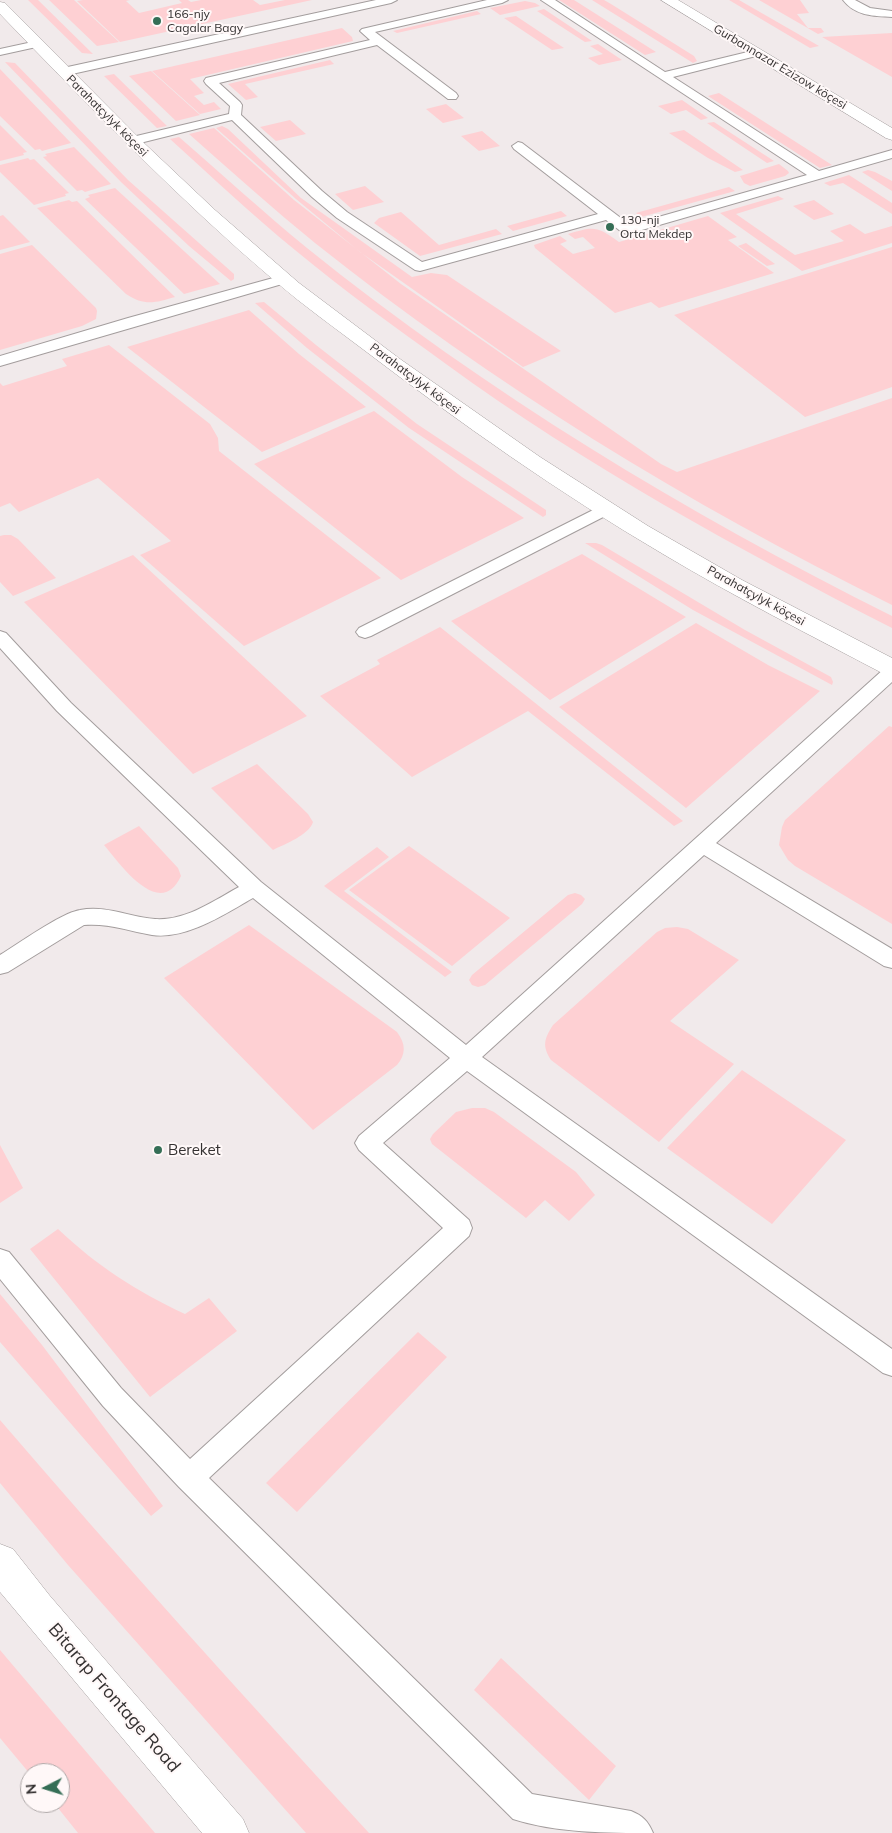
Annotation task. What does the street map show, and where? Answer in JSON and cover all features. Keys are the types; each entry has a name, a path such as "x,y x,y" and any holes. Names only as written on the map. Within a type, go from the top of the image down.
{"street":[{"name":"Gurbannazar Ezizow köçesi","path":"668,0 892,135"},
{"name":"Parahatçylyk köçesi","path":"0,6 132,141 213,218 284,279 409,376 507,446 606,509 749,593 892,668"},
{"name":"Bitarap Frontage Road","path":"0,1562 37,1609 229,1833"}],"lane":[{"path":"63,72 392,0"},
{"path":"452,96 366,31 502,0"},
{"path":"547,0 817,176"},
{"path":"849,0 852,4 864,10 892,14"},
{"path":"235,116 236,105 210,81 379,41"},
{"path":"0,52 37,44"},
{"path":"663,76 756,53"},
{"path":"132,141 235,116"},
{"path":"235,116 317,194 342,215 420,267 608,215"},
{"path":"518,146 628,230 892,154"},
{"path":"0,361 133,321 284,279"},
{"path":"365,632 606,509"},
{"path":"0,637 64,707 254,888 466,1058 892,1364"},
{"path":"190,1478 460,1228 367,1143 466,1058 892,672"},
{"path":"702,844 892,960"},
{"path":"0,966 79,918 96,916 120,919 154,927 173,926 203,917 254,888"},
{"path":"0,1260 112,1397 190,1478 524,1808 631,1828 637,1833"}],"shaded area":[{"path":"28,0 38,0 93,54 82,53"},
{"path":"49,0 74,0 119,42 97,46"},
{"name":"166-njy Cagalar Bagy","path":"130,0 126,1 139,13 182,3 179,0 191,2 201,0 253,0 260,5 285,0 312,0 120,42 77,1"},
{"path":"559,0 574,0 656,52 645,55"},
{"path":"592,0 604,0 611,4 694,56 697,61 693,63"},
{"path":"729,0 739,0 819,46 810,48"},
{"path":"759,0 800,0 809,13 797,14 808,28 821,28 824,32 818,34"},
{"path":"525,1 540,6 500,15 490,8"},
{"path":"544,9 592,41 585,42 537,11"},
{"path":"477,11 481,14 397,33 393,31"},
{"path":"516,16 564,48 552,50 504,18"},
{"path":"342,28 352,37 353,41 190,79 204,93 194,96 204,105 214,102 221,109 200,114 152,71"},
{"path":"892,33 892,77 822,37"},
{"path":"598,44 622,60 599,65 588,58 603,54 590,46"},
{"path":"330,60 334,64 245,84 258,97 246,100 228,84"},
{"path":"5,62 15,63 128,180 234,274 234,279 231,281 189,246 121,182"},
{"path":"0,69 71,143 42,151 40,149 35,150 0,116"},
{"path":"151,71 200,115 176,121 129,76"},
{"path":"114,74 167,126 157,128 104,76"},
{"path":"719,93 832,165 820,168 708,96"},
{"path":"682,100 708,118 701,120 686,110 671,114 658,106"},
{"path":"446,104 464,118 443,123 426,109"},
{"path":"290,120 306,134 276,141 260,127"},
{"path":"714,122 774,161 767,163 707,123"},
{"path":"0,125 27,152 23,153 24,155 0,161"},
{"path":"222,126 228,129 301,198 412,277 431,273 447,275 561,351 523,367 360,252 296,199 216,128"},
{"path":"214,128 294,200 401,284 661,464 677,472 892,398 892,605 741,526 667,484 522,393 452,345 315,243 189,134"},
{"path":"684,130 743,170 735,172 708,158 669,133"},
{"path":"482,131 500,146 479,151 461,136"},
{"path":"179,137 307,248 445,352 590,448 664,493 815,577 892,616 892,628 777,568 664,505 608,472 499,401 369,308 295,250 170,139"},
{"path":"74,147 111,184 85,192 82,190 77,191 43,157 47,156 45,154"},
{"path":"28,158 30,160 34,159 69,193 65,194 66,196 34,205 0,172 0,165"},
{"path":"779,164 789,173 785,176 750,186 744,183 740,176"},
{"path":"868,170 892,181 892,191 862,172"},
{"path":"849,175 892,203 892,214 843,183 830,186 824,183"},
{"path":"365,186 384,202 353,210 335,194"},
{"path":"729,187 735,191 641,217 636,213"},
{"path":"115,188 220,284 184,294 85,199 90,197 88,195"},
{"path":"778,196 784,199 736,214 795,255 844,241 830,231 850,224 865,234 892,226 892,243 802,271 720,213"},
{"path":"69,200 72,202 77,201 175,297 150,302 132,298 37,208"},
{"path":"814,200 834,214 814,220 793,206"},
{"path":"561,211 567,216 513,231 507,226"},
{"path":"401,212 439,245 496,229 502,234 420,256 374,223 379,218"},
{"path":"3,215 30,242 0,250 0,216"},
{"path":"708,216 737,237 728,240 774,273 659,308 651,302 615,313 535,248 534,245 560,236 567,241 560,244 573,254 595,248 583,237 575,239 568,234 577,231 600,230 619,242"},
{"path":"746,243 775,264 767,266 738,246"},
{"path":"32,245 96,308 96,319 82,326 0,350 0,254"},
{"path":"892,247 892,387 805,417 674,315"},
{"path":"264,302 417,424 546,510 546,515 543,517 409,428 307,348 255,303"},
{"path":"249,310 299,354 366,407 262,452 127,347"},
{"path":"109,345 210,424 218,438 219,451 381,578 244,646 140,555 171,541 98,478 19,512 10,503 0,507 0,383 3,386 67,366 62,359"},
{"path":"374,411 462,477 524,518 401,580 254,464"},
{"path":"11,535 18,539 56,578 13,596 0,582 0,536"},
{"path":"585,543 602,545 745,630 831,677 832,685 693,610"},
{"path":"582,554 686,617 550,700 451,621"},
{"path":"133,555 307,716 193,774 24,602"},
{"path":"696,623 768,665 820,691 686,808 559,707"},
{"path":"440,627 683,821 674,826 528,711 412,777 320,696 380,664 377,660"},
{"path":"889,726 892,727 892,924 795,866 788,860 779,845 785,820"},
{"path":"257,764 308,814 313,822 311,827 302,835 273,850 211,788"},
{"path":"139,826 178,868 181,876 172,888 162,893 152,891 130,875 104,845"},
{"path":"409,846 510,918 452,966 349,890"},
{"path":"377,847 389,857 344,891 452,972 445,977 324,886"},
{"path":"575,893 585,899 582,904 485,985 478,987 472,985 469,980 472,975 568,895"},
{"path":"249,925 397,1032 402,1041 404,1049 397,1065 313,1130 164,978"},
{"path":"677,927 688,929 739,960 670,1021 734,1064 659,1142 551,1060 546,1051 545,1042 553,1025 657,932 665,928"},
{"path":"742,1070 846,1140 772,1224 667,1148"},
{"path":"472,1108 485,1108 494,1112 576,1172 595,1195 569,1221 545,1200 526,1218 432,1144 430,1139 433,1134 456,1112"},
{"path":"0,1145 23,1188 0,1203"},
{"path":"58,1229 87,1255 118,1277 185,1314 209,1298 237,1331 150,1397 30,1249"},
{"path":"0,1294 42,1345 163,1506 151,1516 0,1342"},
{"path":"418,1332 447,1357 297,1512 266,1483"},
{"path":"0,1420 275,1731 369,1833 306,1833 68,1565 0,1483"},
{"path":"0,1650 155,1833 78,1833 62,1813 70,1813 70,1763 21,1763 0,1738"},
{"path":"501,1658 616,1766 589,1800 474,1690"}],"place":[{"name":"166-njy Cagalar Bagy","path":"157,21"},
{"name":"130-nji Orta Mekdep","path":"610,227"},
{"name":"Bereket","path":"158,1150"}]}
